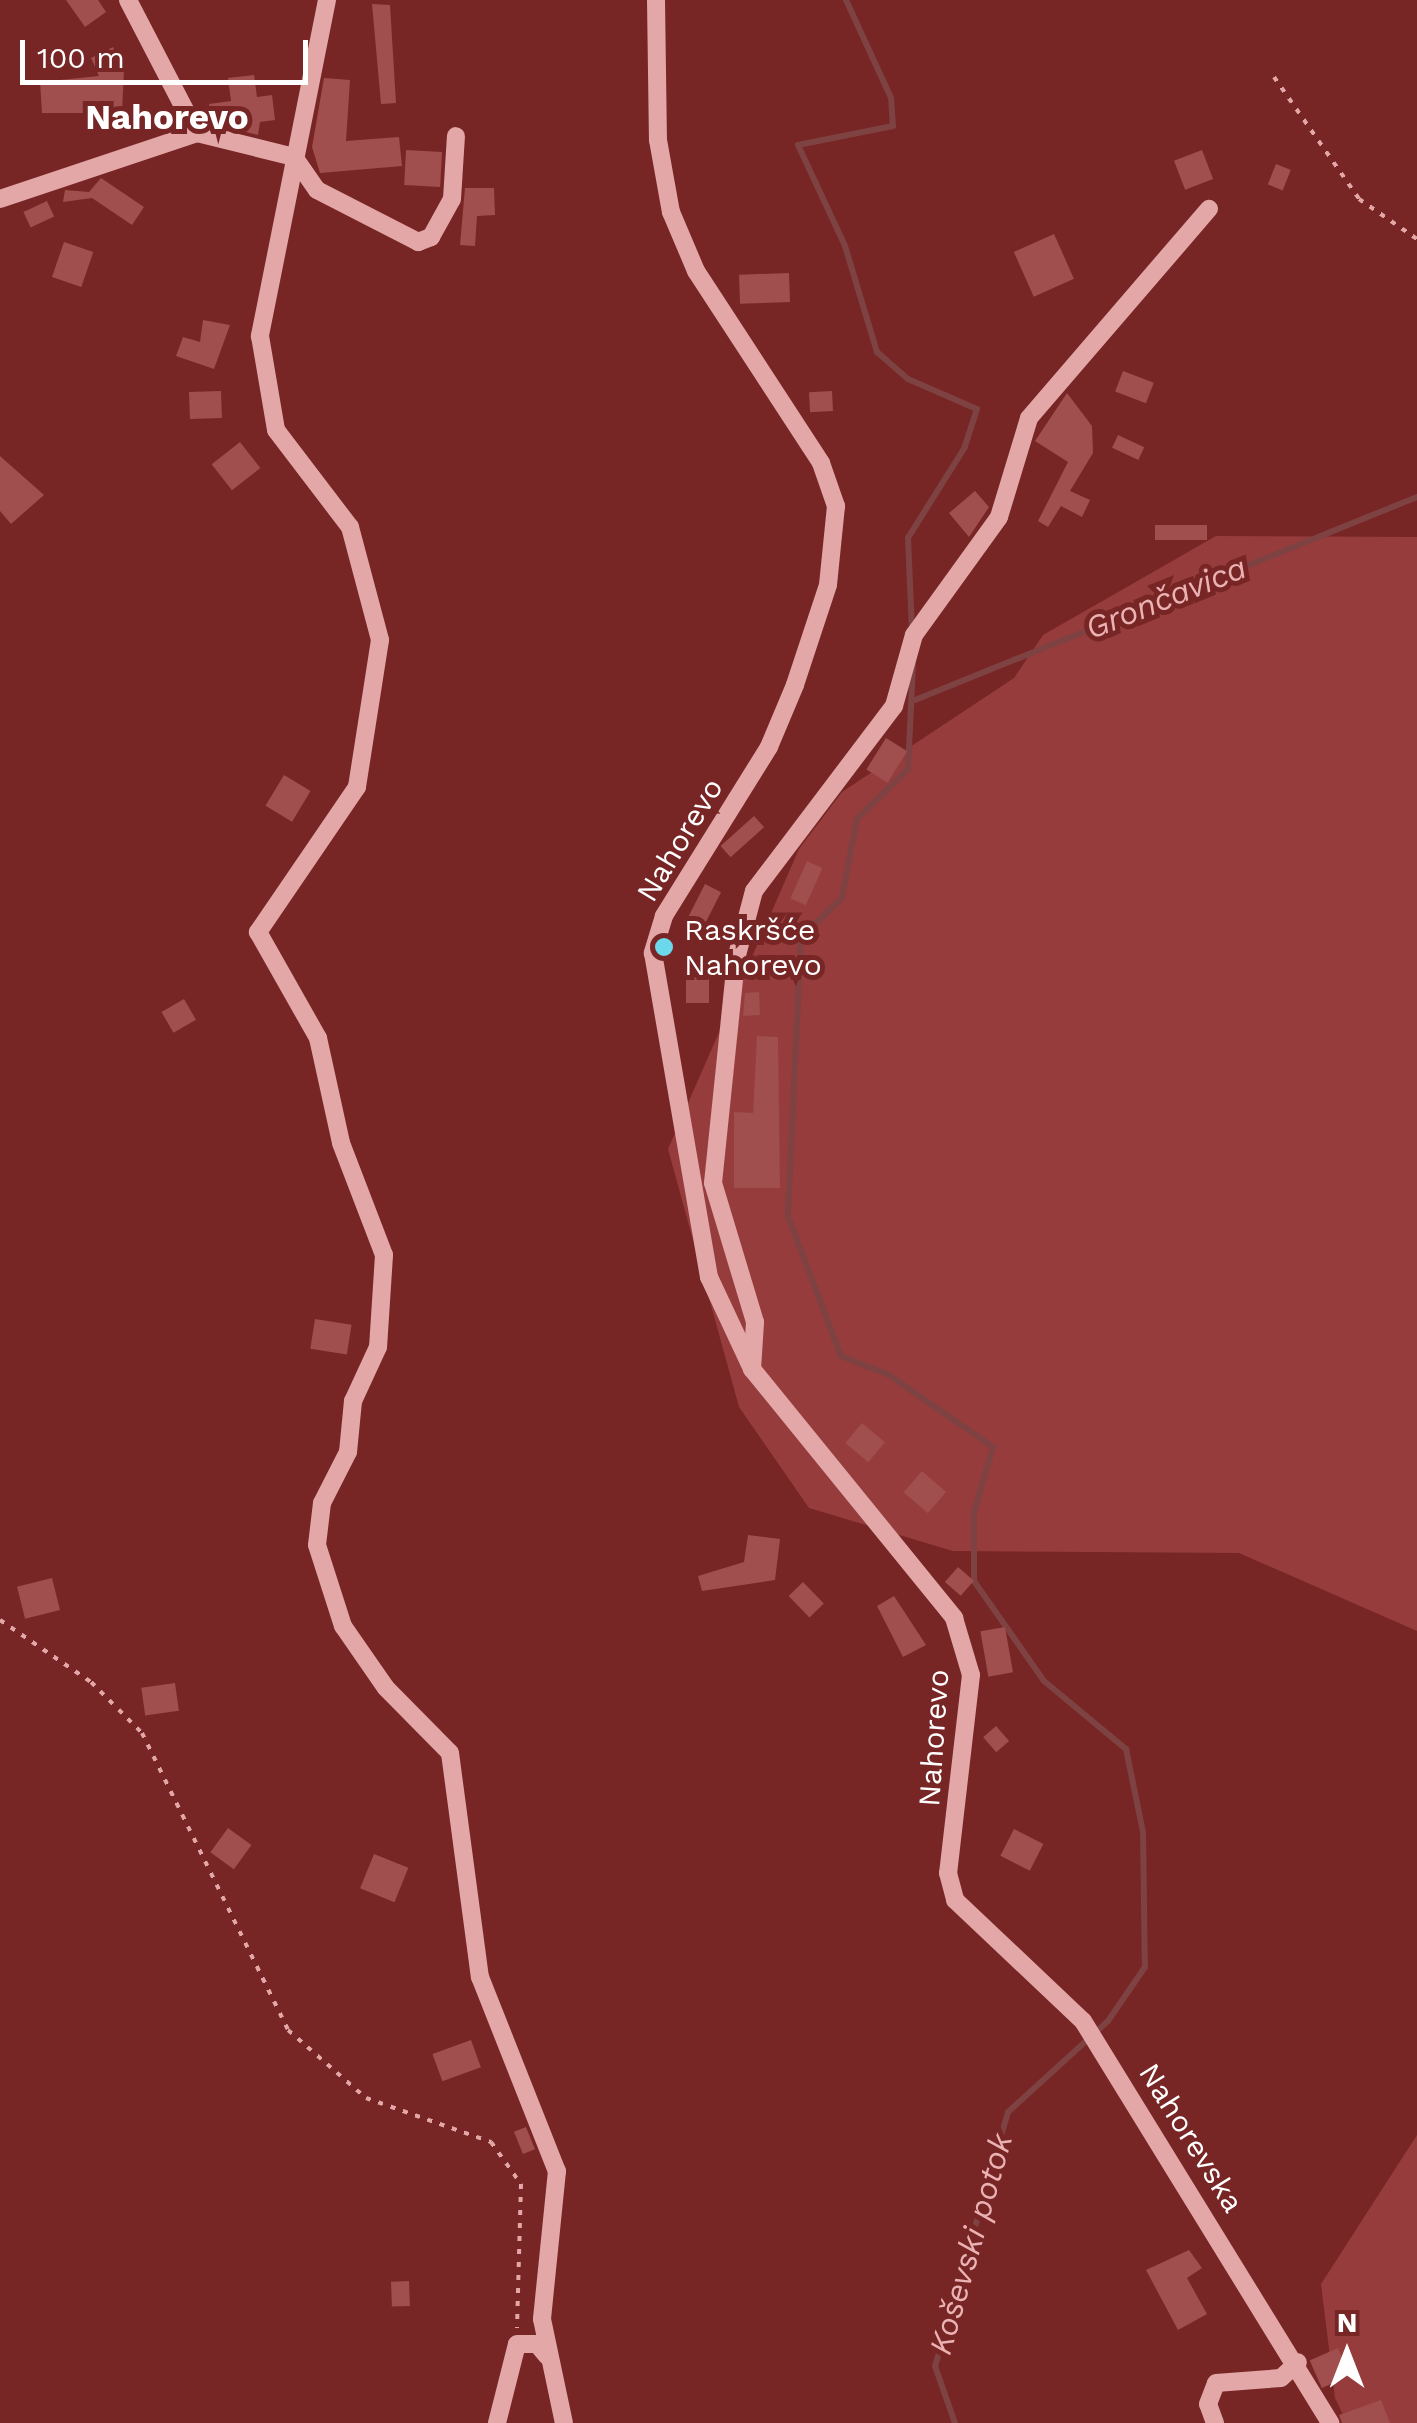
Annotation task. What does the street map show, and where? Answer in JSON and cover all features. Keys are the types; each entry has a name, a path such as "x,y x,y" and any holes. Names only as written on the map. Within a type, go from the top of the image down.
{"street":[{"path":"128,0 197,133"},
{"path":"328,0 260,336 264,396 276,430 350,527 380,640 357,787 258,932 318,1038 341,1143 384,1255 378,1347 353,1401 348,1452 322,1503 317,1545 342,1626 386,1688 450,1753 480,1977 558,2170 542,2285 547,2356 564,2423"},
{"name":"Nahorevo","path":"656,0 658,140 671,212 696,271 821,463 836,506 828,585 770,747 664,916 654,953 709,1277 752,1369 954,1618 971,1675 948,1873 966,1916"},
{"path":"0,198 197,133 294,158 317,190 418,242 431,237 452,199 456,136"},
{"path":"752,1369 755,1322 714,1184 742,924 754,891 880,728 914,635 999,517 1029,418 1209,208"},
{"name":"Nahorevska","path":"966,1916 1032,1966 1085,2024 1298,2362 1330,2423"},
{"path":"497,2423 517,2344 537,2344 547,2356"},
{"path":"1215,2423 1216,2384 1281,2378 1298,2362"}],"path":[{"path":"1274,76 1359,200 1417,239"},
{"path":"0,1620 91,1682 142,1733 288,2030 366,2098 492,2142 512,2170 521,2184 517,2344"}],"shaded area":[{"path":"1216,536 1417,537 1417,1631 1239,1553 953,1551 809,1508 739,1407 668,1149 799,849 842,792 1014,678 1043,635"},
{"path":"1417,2135 1417,2423 1347,2423 1335,2398 1321,2284"}],"building":[{"path":"66,0 98,0 106,12 85,27"},
{"path":"372,4 390,5 396,103 381,104"},
{"path":"113,47 124,70 122,113 42,113 40,82 99,76 91,58"},
{"path":"254,75 257,97 272,95 275,120 260,122 258,135 212,124 209,104 231,101 228,78"},
{"path":"324,78 350,80 346,141 399,137 402,166 320,173 312,147"},
{"path":"406,150 442,152 440,187 404,185"},
{"path":"1202,150 1213,179 1185,190 1174,161"},
{"path":"1276,164 1291,170 1283,190 1268,184"},
{"path":"101,178 144,207 132,225 92,198 63,202 65,190 89,192"},
{"path":"465,188 494,188 495,215 477,216 475,246 460,245"},
{"path":"47,201 54,216 31,227 23,212"},
{"path":"1054,234 1074,279 1034,297 1014,252"},
{"path":"64,242 93,252 81,287 52,277"},
{"path":"789,273 790,302 740,304 739,275"},
{"path":"203,320 230,325 214,369 176,356 183,337 200,342"},
{"path":"1123,371 1154,383 1146,403 1115,392"},
{"path":"221,391 222,418 190,419 189,392"},
{"path":"832,391 833,411 810,412 809,392"},
{"path":"1067,393 1092,426 1093,453 1070,491 1090,500 1082,517 1061,506 1048,527 1038,521 1068,462 1035,441"},
{"path":"1118,435 1144,447 1138,460 1112,448"},
{"path":"240,442 260,468 232,490 212,464"},
{"path":"0,456 44,495 11,524 0,511"},
{"path":"975,491 989,507 969,537 949,513"},
{"path":"1155,525 1207,525 1207,540 1155,540"},
{"path":"886,738 907,751 888,783 866,769"},
{"path":"284,775 311,791 292,822 265,806"},
{"path":"754,816 764,827 731,857 721,846"},
{"path":"807,861 823,868 806,905 790,898"},
{"path":"705,884 721,892 704,925 688,917"},
{"path":"686,973 709,973 709,1003 686,1003"},
{"path":"759,992 760,1015 743,1016 745,993"},
{"path":"184,999 196,1020 173,1033 161,1012"},
{"path":"757,1036 778,1037 780,1188 734,1188 734,1112 753,1113"},
{"path":"315,1319 352,1325 347,1354 310,1349"},
{"path":"862,1423 885,1442 868,1462 845,1443"},
{"path":"922,1471 946,1492 928,1513 904,1492"},
{"path":"748,1535 780,1539 775,1580 702,1591 698,1576 744,1562"},
{"path":"958,1567 974,1581 961,1596 945,1582"},
{"path":"52,1578 60,1610 25,1619 17,1587"},
{"path":"803,1582 824,1604 809,1617 789,1596"},
{"path":"894,1596 926,1645 903,1657 877,1606"},
{"path":"1005,1627 1013,1672 988,1677 980,1631"},
{"path":"175,1683 179,1711 145,1715 141,1688"},
{"path":"996,1726 1009,1741 996,1752 983,1737"},
{"path":"228,1828 251,1845 234,1869 210,1852"},
{"path":"1014,1829 1043,1844 1030,1871 1000,1856"},
{"path":"374,1854 408,1868 394,1902 360,1888"},
{"path":"471,2040 481,2067 442,2081 432,2054"},
{"path":"526,2127 535,2149 523,2154 514,2132"},
{"path":"1189,2250 1202,2268 1187,2278 1207,2314 1178,2330 1146,2270"},
{"path":"409,2281 410,2306 392,2307 391,2282"},
{"path":"1338,2348 1350,2375 1322,2388 1310,2361"},
{"path":"1381,2400 1390,2423 1342,2423 1339,2415"}],"waterway":[{"path":"846,0 891,98 893,126 798,145 845,246 877,352 908,379 977,409 965,447 908,538 912,631"},
{"name":"Grončavica","path":"915,700 1417,497"},
{"name":"Koševski potok","path":"913,664 908,769 857,819 842,898 801,937 788,1216 841,1356 889,1375 993,1447 974,1512 974,1581 1044,1681 1126,1749 1143,1832 1145,1967 1108,2021 1008,2112 935,2366 955,2423"}],"place":[{"name":"Raskršće Nahorevo","path":"664,947"}],"district":[{"name":"Nahorevo","path":"167,117"}]}
